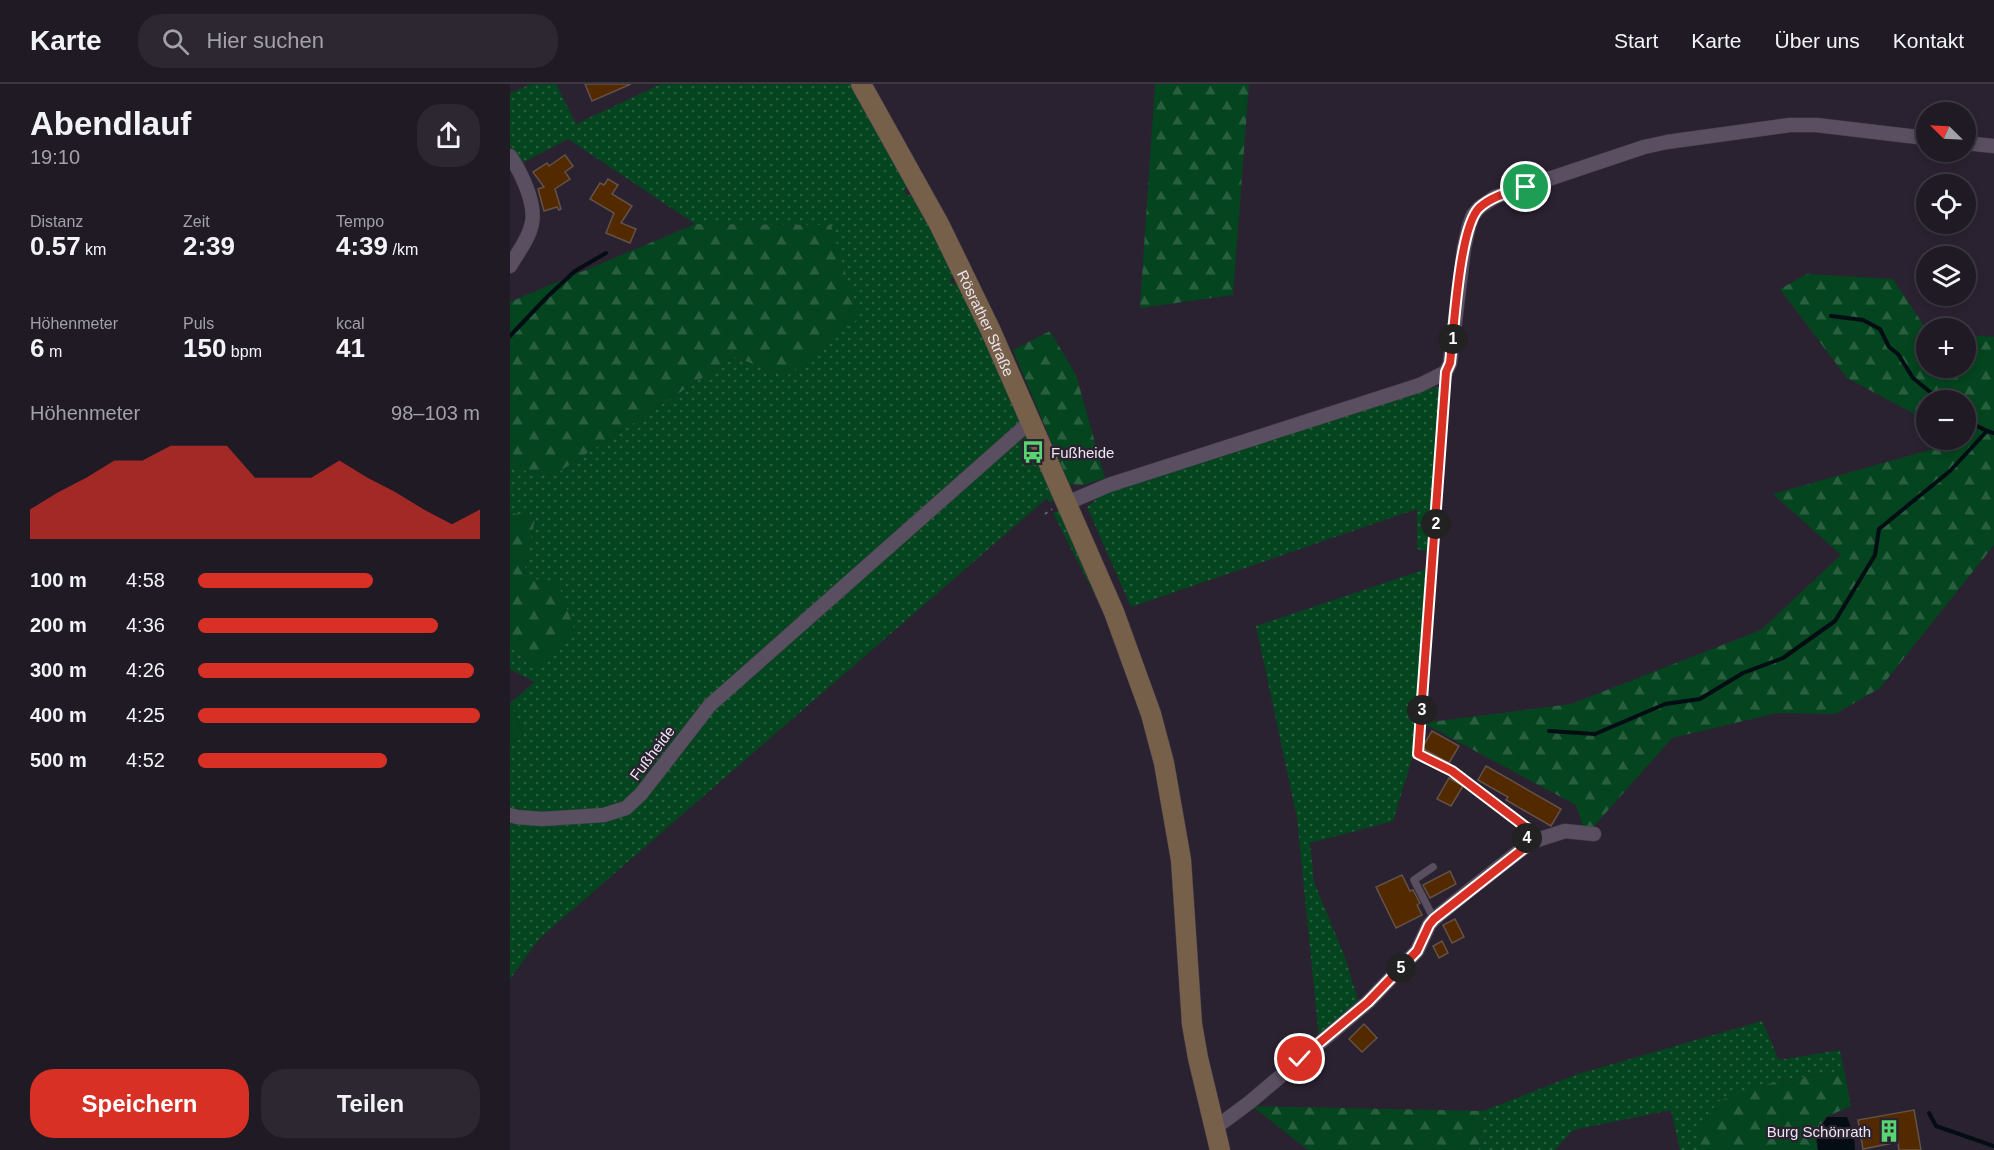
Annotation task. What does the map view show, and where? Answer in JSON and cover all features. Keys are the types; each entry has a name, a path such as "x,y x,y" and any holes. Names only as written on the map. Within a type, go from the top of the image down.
{"street":[{"name":"Rösrather Straße","path":"861,84 913,175 954,254 1067,503 1129,651 1151,714 1164,763 1181,860 1192,1023 1220,1150"},
{"path":"1067,503 1109,485 1420,385 1446,372 1450,363 1464,248 1469,226 1473,215 1480,207 1495,197 1667,141 1769,127 1816,125 1916,137"},
{"path":"1976,144 1994,146"},
{"path":"510,156 520,170 529,195 532,221 526,241 510,266"},
{"name":"Fußheide","path":"510,815 517,818 542,819 604,815 626,808 641,794 710,705 1030,421"},
{"path":"1215,1128 1368,1002 1417,951 1434,919 1528,845 1546,836 1565,831 1594,834"}],"lane":[{"path":"1418,754 1452,771 1527,828 1528,845"},
{"path":"1433,867 1414,880 1434,919"}],"path":[{"path":"1418,754 1446,372"}],"green space":[{"path":"532,84 556,84 576,124 661,84 852,84 910,185 904,190 907,196 915,193 956,273 950,281 952,284 961,283 1021,418 1015,429 707,703 631,801 601,812 522,813 510,809 510,745 524,735 510,703 535,682 510,669 510,647 539,666 523,577 535,519 510,512 510,468 554,475 734,357 787,376 831,225 695,224 568,139 522,163 510,146 510,93"},
{"path":"1155,84 1249,84 1233,295 1140,308"},
{"path":"695,224 831,225 859,318 787,376 734,357 554,475 510,468 510,302"},
{"path":"1807,274 1893,279 1919,318 1916,318 1916,378 1976,378 1976,336 1994,337 1994,545 1880,688 1835,714 1777,713 1672,738 1586,835 1576,805 1423,723 1571,704 1761,630 1841,555 1773,494 1929,450 1976,450 1976,390 1916,390 1916,415 1847,378 1780,289"},
{"path":"1050,331 1076,375 1105,478 1083,485 1069,484 1013,350"},
{"path":"1442,387 1431,552 1417,549 1417,509 1131,607 1087,507 1101,495 1420,389"},
{"path":"1027,429 1059,497 1050,503 1047,498 540,938 510,979 510,820 536,823 621,817 651,793 698,726 762,662"},
{"path":"1063,508 1106,617 1053,513"},
{"path":"510,512 535,519 523,577 558,583 575,632 539,667 510,647"},
{"path":"1429,568 1415,719 1423,723 1393,821 1310,843 1314,882 1345,957 1359,1004 1319,1038 1297,818 1256,626"},
{"path":"510,703 524,735 510,745"},
{"path":"1762,1021 1779,1060 1840,1050 1844,1070 1756,1086 1697,1135 1697,1150 1680,1150 1671,1110 1573,1130 1555,1150 1479,1150 1483,1111 1578,1074"},
{"path":"1844,1070 1851,1106 1826,1117 1815,1134 1818,1150 1697,1150 1697,1135 1717,1102 1756,1086"},
{"path":"1252,1106 1483,1111 1479,1150 1308,1150"}],"shaded area":[{"path":"1827,1117 1847,1117 1854,1135 1855,1150 1818,1150 1816,1134"}],"building":[{"path":"585,84 631,84 592,101"},
{"path":"565,155 573,166 565,172 570,179 555,189 561,209 557,207 544,211 538,189 544,187 533,172 547,163 549,166"},
{"path":"608,179 618,185 612,194 632,206 621,223 636,229 630,243 606,233 614,213 590,199 600,183 604,185"},
{"path":"1432,731 1459,746 1449,763 1422,748"},
{"path":"1486,766 1561,809 1551,826 1506,800 1508,797 1478,780"},
{"path":"1449,778 1463,786 1451,806 1437,799"},
{"path":"1450,871 1456,884 1430,898 1423,885"},
{"path":"1402,875 1410,891 1413,890 1420,903 1417,905 1422,915 1396,928 1376,887"},
{"path":"1455,919 1464,937 1452,943 1443,925"},
{"path":"1442,941 1448,953 1439,958 1433,946"},
{"path":"1364,1024 1377,1038 1362,1052 1349,1039"},
{"name":"Burg Schönrath","path":"1914,1110 1921,1150 1899,1150 1898,1142 1863,1149 1858,1120"}],"waterway":[{"path":"510,336 575,271 606,253"},
{"path":"1831,316 1863,320 1880,329 1889,347 1898,354 1913,378 1928,390"},
{"path":"1976,426 1987,431"},
{"path":"1549,731 1595,734 1665,704 1700,699 1743,673 1783,658 1835,621 1875,555 1879,529 1950,471 1987,431 1994,433"},
{"path":"1929,1113 1936,1126 1994,1146"}],"place":[{"name":"Fußheide","path":"1033,452"},
{"name":"Burg Schönrath","path":"1889,1131"}],"route":[{"path":"1300,1059 1368,1002 1417,951 1434,919 1528,845 1527,828 1452,771 1418,754 1446,372 1450,363 1464,248 1473,215 1480,207 1495,197 1526,187"}]}
